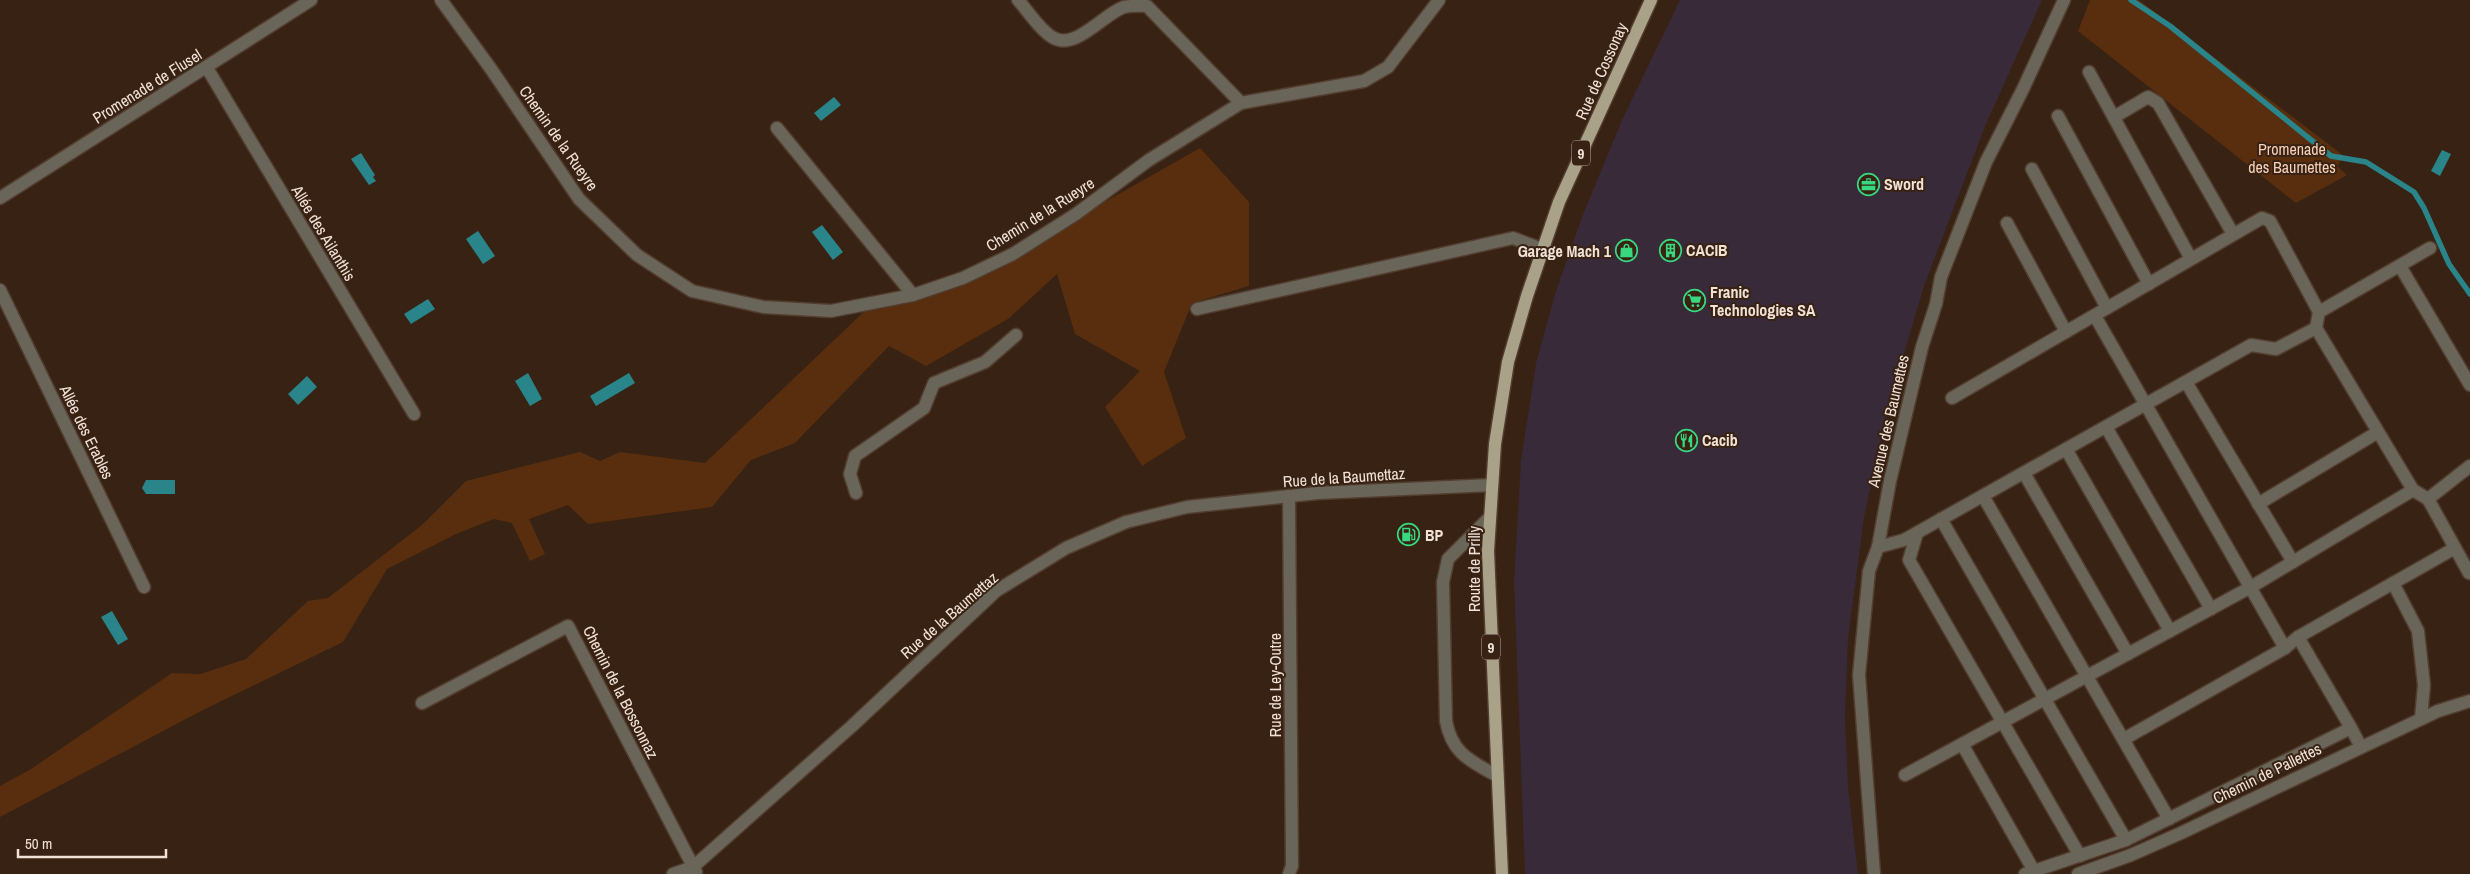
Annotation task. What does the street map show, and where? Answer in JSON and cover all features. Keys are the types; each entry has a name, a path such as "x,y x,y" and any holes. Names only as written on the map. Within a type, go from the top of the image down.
{"main road":[{"name":"Rue de Cossonay","path":"1527,296 1559,202 1651,0"},
{"name":"Route de Prilly","path":"1502,874 1488,551 1495,444 1508,362 1527,296"}],"street":[{"name":"Promenade de Flusel","path":"0,198 207,68 311,0"},
{"name":"Chemin de la Rueyre","path":"441,0 491,69 579,199 637,255 692,291 763,307 831,311 913,295 963,278 1014,254 1076,214 1149,160 1241,103 1364,81 1388,67 1439,0"},
{"path":"1018,0 1052,37 1062,41 1072,40 1122,8 1134,5 1147,6 1241,103"},
{"name":"Avenue des Baumettes","path":"1874,874 1859,675 1869,571 1878,547 1890,480 1922,347 1936,304 1941,278 1986,162 2023,89 2064,0"},
{"name":"Allée des Ailanthis","path":"207,68 414,414"},
{"path":"2089,72 2191,259"},
{"path":"2114,117 2148,97 2158,103 2234,234"},
{"path":"2058,116 2149,284"},
{"path":"777,128 913,295"},
{"path":"2032,170 2107,308"},
{"path":"1952,398 2262,218 2270,221 2319,312 2316,328 2413,490 2428,499 2468,572"},
{"path":"2007,223 2066,332"},
{"path":"1197,309 1513,238 1542,249"},
{"path":"2319,312 2430,248"},
{"path":"2400,266 2470,385"},
{"name":"Allée des Erables","path":"0,290 144,587"},
{"path":"2095,316 2284,648"},
{"path":"1878,547 1904,540 1917,533 2251,345 2276,349 2316,328"},
{"path":"856,494 850,474 855,456 924,408 934,383 985,362 1016,335"},
{"path":"2186,382 2293,562"},
{"path":"2106,427 2211,608"},
{"path":"2258,504 2378,432"},
{"path":"2066,449 2170,631"},
{"path":"2428,499 2470,466"},
{"path":"2024,473 2128,654"},
{"name":"Rue de la Baumettaz","path":"695,870 996,591 1066,548 1126,522 1187,507 1289,496 1492,485"},
{"path":"1905,775 2251,587 2413,490"},
{"name":"Rue de Ley-Outre","path":"1289,496 1292,866 1289,874"},
{"path":"1983,496 2170,820"},
{"path":"1490,518 1448,559 1442,582 1446,721 1449,736 1461,754 1497,776"},
{"path":"1941,519 2126,840"},
{"path":"1917,533 1909,560 2080,856"},
{"path":"2124,739 2455,548"},
{"path":"2393,583 2418,631 2424,685 2421,719"},
{"name":"Chemin de la Bossonnaz","path":"422,703 568,626 695,870"},
{"path":"2298,637 2361,747"},
{"name":"Chemin de Pallettes","path":"2078,874 2130,855 2181,833 2438,710 2470,701"},
{"path":"1962,744 2029,872 2126,840 2170,820 2351,728"},
{"path":"673,874 695,870"}],"shaded area":[{"path":"1680,0 2042,0 1986,124 1924,286 1886,415 1864,517 1848,639 1845,716 1848,786 1858,874 1525,874 1514,581 1521,461 1536,363 1555,294 1582,217 1622,120"}],"green space":[{"name":"Promenade des Baumettes","path":"2090,0 2139,0 2344,156 2337,166 2347,175 2296,203 2078,31"},
{"path":"1200,148 1249,202 1249,286 1192,303 1164,372 1186,438 1142,466 1105,407 1140,371 1075,334 1057,274 1008,319 926,366 889,346 795,443 751,460 712,507 588,524 568,505 529,519 545,554 530,561 512,523 494,519 456,534 387,569 343,642 203,710 0,817 0,786 31,769 172,673 201,674 246,659 308,601 328,598 422,525 466,481 580,452 600,461 620,452 705,463 871,305 1013,254"}],"water":[{"path":"834,97 841,105 821,121 814,113"},
{"path":"2442,150 2451,154 2440,176 2431,171"},
{"path":"361,153 375,175 373,177 376,181 369,185 351,159"},
{"path":"822,225 843,252 833,260 812,232"},
{"path":"478,231 495,256 483,264 466,239"},
{"path":"428,299 435,309 411,324 404,314"},
{"path":"528,373 542,399 530,406 515,381"},
{"path":"629,373 635,383 596,406 590,396"},
{"path":"307,376 317,387 298,405 288,394"},
{"path":"146,480 175,480 175,494 146,494 142,488"},
{"path":"112,611 128,639 118,645 101,617"}],"waterway":[{"path":"2131,0 2170,26 2331,156 2366,162 2414,192 2424,208 2449,264 2470,294"}],"place":[{"name":"Sword","path":"1868,184"},
{"name":"CACIB","path":"1670,250"},
{"name":"Garage Mach 1","path":"1627,251"},
{"name":"Franic Technologies SA","path":"1694,301"},
{"name":"Cacib","path":"1686,440"},
{"name":"BP","path":"1409,535"}]}
